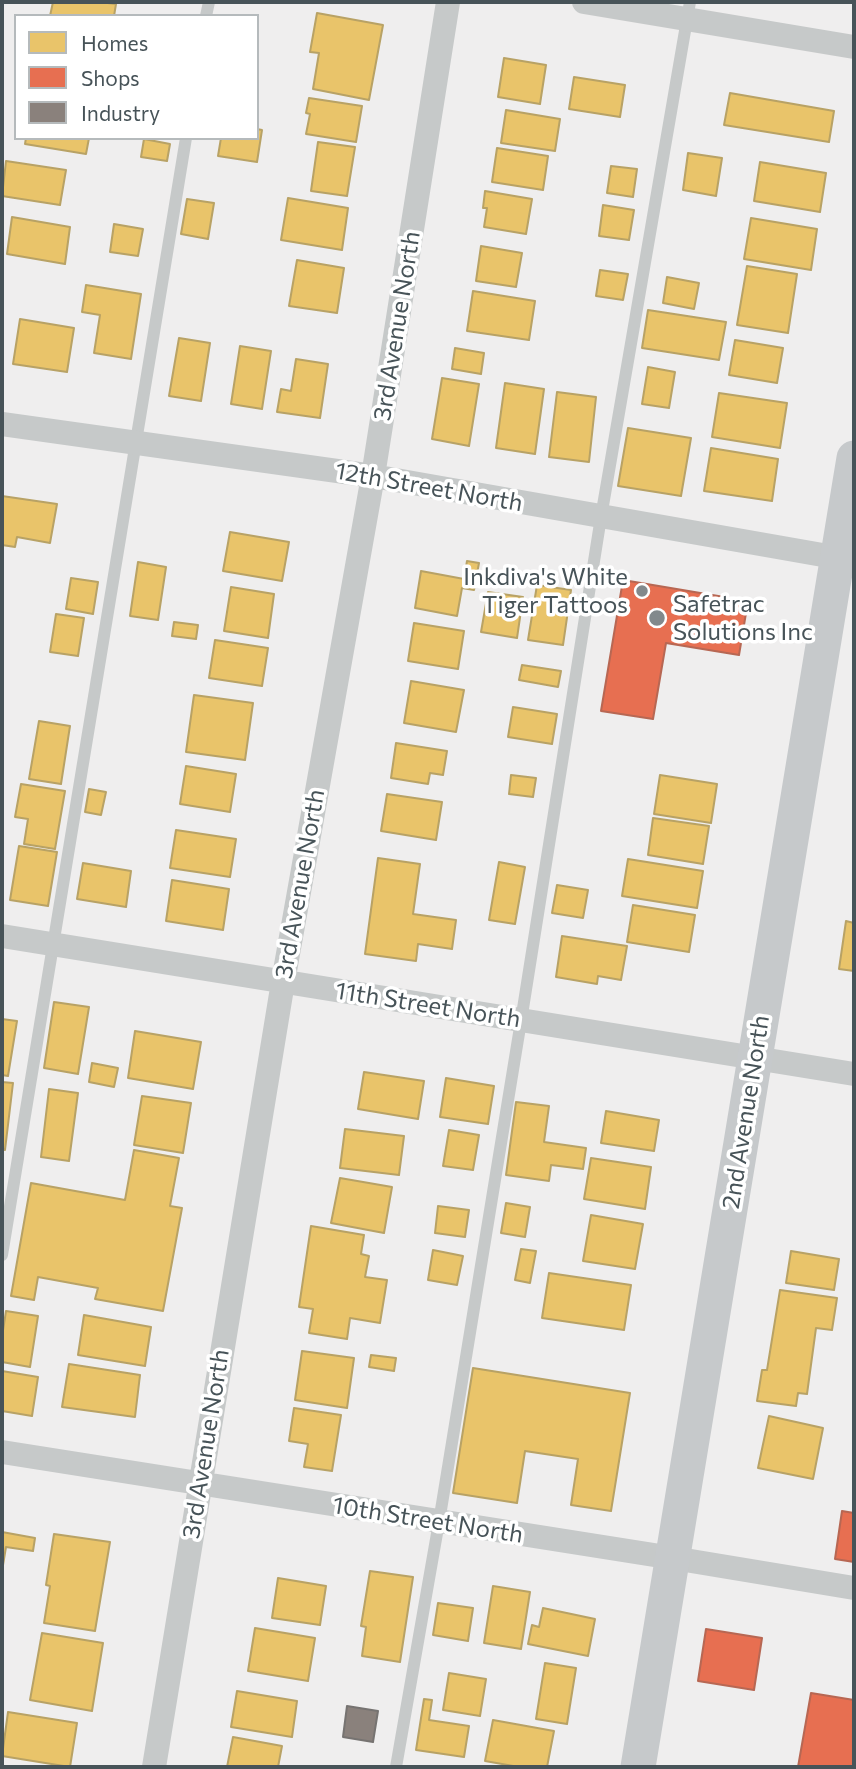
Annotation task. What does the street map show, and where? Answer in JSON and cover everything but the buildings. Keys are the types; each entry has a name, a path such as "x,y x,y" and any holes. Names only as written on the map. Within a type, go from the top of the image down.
{"main road":[{"name":"2nd Avenue North","path":"638,1767 755,1059 846,559 854,458"}],"street":[{"name":"3rd Avenue North","path":"154,1767 283,982 373,476 448,2"},
{"path":"584,2 689,10 854,47"},
{"name":"12th Street North","path":"2,424 373,476 846,559"},
{"name":"11th Street North","path":"2,936 854,1074"},
{"name":"10th Street North","path":"2,1452 854,1588"}],"lane":[{"path":"396,1767 439,1522 601,517 689,10"},
{"path":"2,1255 186,140"}],"place":[{"name":"Inkdiva's White Tiger Tattoos","path":"642,591"},
{"name":"Safetrac Solutions Inc","path":"657,618"}]}
